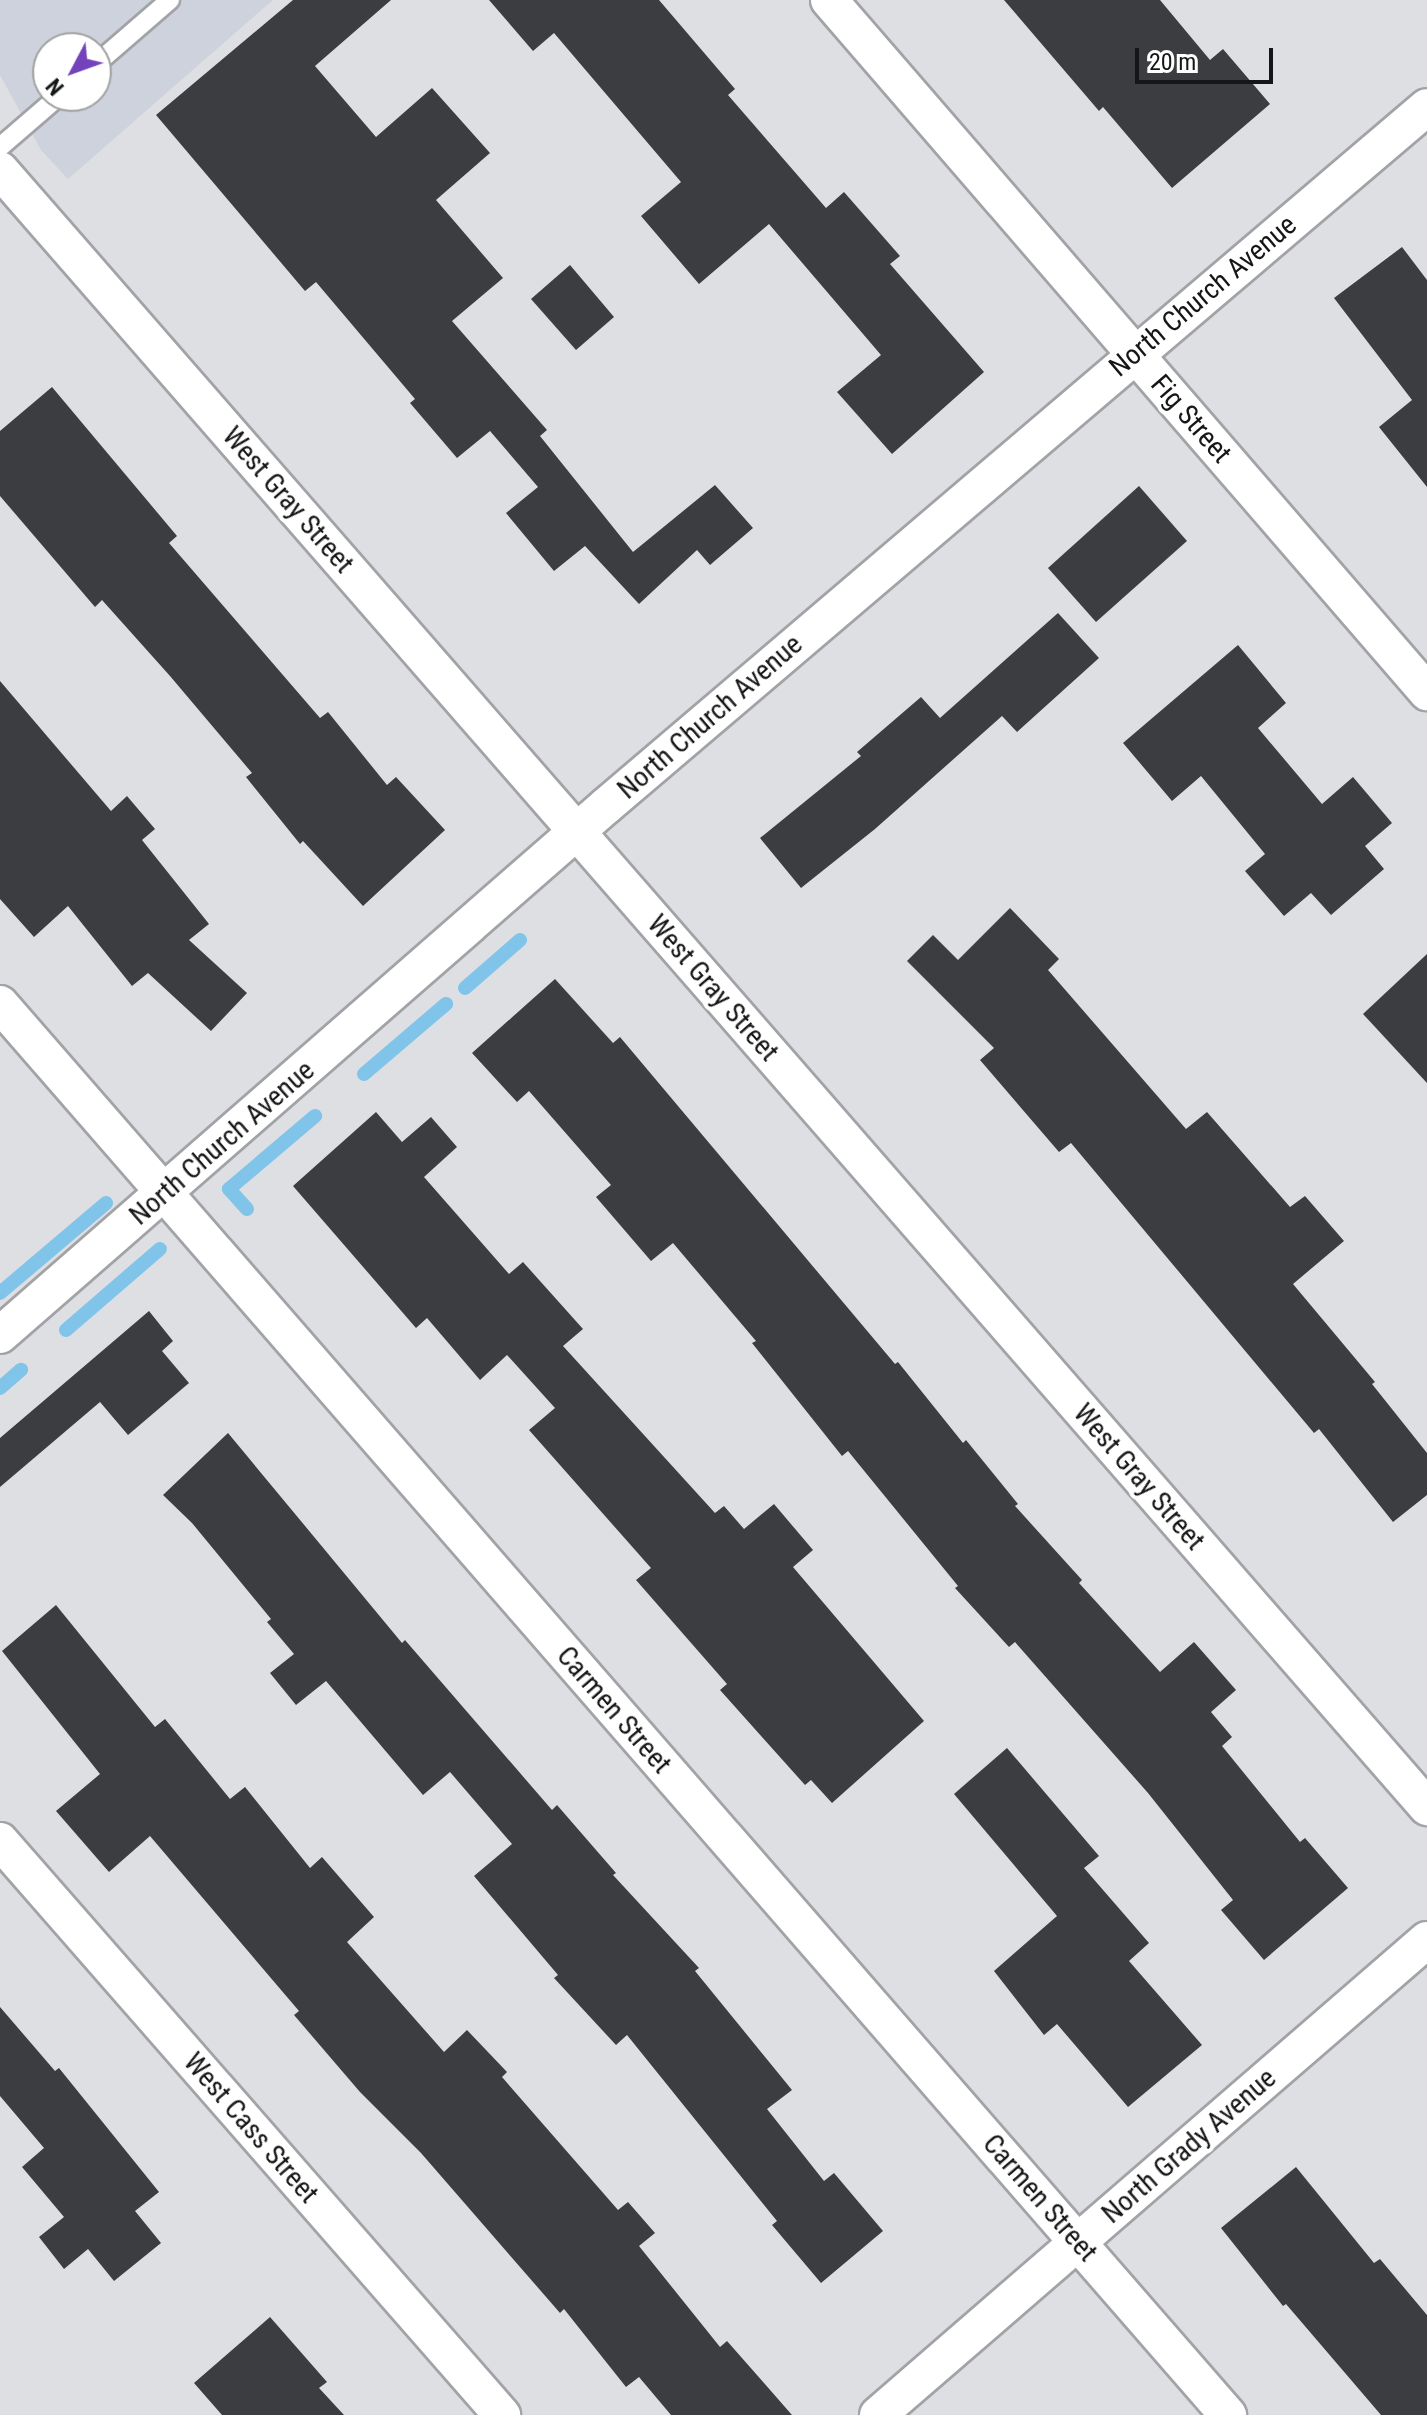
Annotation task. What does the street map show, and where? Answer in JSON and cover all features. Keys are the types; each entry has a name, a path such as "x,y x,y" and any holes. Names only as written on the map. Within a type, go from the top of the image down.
{"street":[{"name":"Fig Street","path":"829,0 1427,692"},
{"name":"North Church Avenue","path":"0,1335 577,832 1134,353 1427,107"},
{"name":"West Gray Street","path":"0,170 1427,1807"},
{"name":"Carmen Street","path":"0,1004 1228,2415"},
{"name":"West Cass Street","path":"0,1841 502,2415"},
{"name":"North Grady Avenue","path":"878,2415 1427,1940"}],"lane":[{"path":"112,50 170,0"},
{"path":"0,147 40,112"}],"shaded area":[{"path":"0,0 273,0 68,179 41,150 0,75"}],"building":[{"path":"293,0 391,0 315,66 376,137 432,88 490,153 436,200 503,278 452,321 547,430 540,436 633,552 715,485 753,528 710,565 697,550 639,604 585,546 554,571 506,513 538,487 490,431 457,458 410,403 415,399 316,282 305,291 156,115"},
{"path":"489,0 659,0 735,89 728,95 826,208 844,192 900,256 890,264 984,372 892,454 837,392 881,355 769,224 699,284 641,216 681,182 554,33 533,51"},
{"path":"1004,0 1160,0 1210,60 1223,49 1270,104 1172,188 1103,107 1099,111"},
{"path":"1402,247 1427,280 1427,487 1379,427 1412,400 1334,298"},
{"path":"570,265 614,317 576,350 531,299"},
{"path":"52,387 177,536 169,543 320,718 328,712 387,785 396,777 445,830 363,906 303,841 300,844 246,777 252,773 170,676 102,600 95,607 0,496 0,431"},
{"path":"1139,486 1187,541 1096,622 1048,568"},
{"path":"1058,613 1099,658 1017,732 1002,716 875,829 801,888 760,838 861,756 857,752 921,697 940,718"},
{"path":"1238,645 1286,703 1258,728 1322,804 1353,777 1392,823 1365,846 1384,869 1331,915 1311,893 1284,916 1245,871 1265,854 1201,776 1172,801 1123,743"},
{"path":"0,681 111,811 127,796 155,829 142,840 209,924 189,940 247,993 211,1031 148,973 132,986 68,906 34,937 0,899"},
{"path":"1010,908 1059,959 1048,970 1186,1129 1207,1112 1290,1207 1305,1196 1344,1241 1293,1284 1375,1382 1372,1384 1427,1453 1427,1495 1393,1522 1319,1429 1314,1433 1071,1143 1059,1152 980,1060 994,1048 907,961 933,935 958,960"},
{"path":"1427,954 1427,1083 1363,1014"},
{"path":"555,979 613,1043 620,1037 895,1364 898,1362 963,1443 966,1440 1018,1504 1015,1506 1082,1580 1079,1583 1160,1672 1194,1642 1236,1690 1211,1712 1232,1737 1222,1746 1300,1842 1305,1838 1348,1888 1264,1960 1221,1910 1233,1900 1148,1793 1015,1642 1009,1647 955,1588 958,1586 848,1451 842,1456 752,1343 756,1341 673,1243 651,1261 596,1197 611,1185 529,1091 517,1102 472,1053"},
{"path":"376,1112 402,1142 431,1117 457,1147 424,1177 509,1274 523,1262 583,1329 563,1346 715,1513 724,1506 744,1529 774,1504 813,1550 793,1567 924,1721 832,1803 811,1780 805,1785 720,1690 727,1684 636,1580 651,1568 529,1430 555,1408 507,1355 480,1380 427,1318 416,1328 293,1186"},
{"path":"149,1311 173,1341 162,1351 189,1383 128,1435 100,1402 0,1487 0,1438"},
{"path":"228,1433 402,1643 405,1640 552,1810 557,1805 616,1873 613,1875 699,1968 695,1971 792,2090 767,2109 824,2181 834,2173 883,2231 821,2283 772,2225 777,2221 627,2035 616,2045 554,1978 558,1975 474,1876 512,1844 450,1772 423,1795 326,1681 296,1705 270,1673 294,1654 267,1622 271,1619 192,1523 163,1495"},
{"path":"56,1605 155,1727 165,1719 230,1799 245,1787 310,1868 322,1857 374,1917 347,1942 444,2052 467,2030 507,2072 502,2077 618,2210 628,2202 655,2233 639,2246 720,2347 727,2341 792,2415 671,2415 639,2377 626,2387 564,2309 560,2313 421,2153 360,2092 294,2015 299,2011 150,1836 109,1872 56,1811 100,1774 2,1651"},
{"path":"1007,1748 1099,1856 1084,1868 1149,1943 1129,1961 1202,2045 1128,2107 1057,2024 1044,2035 994,1971 1057,1916 954,1794"},
{"path":"0,2007 55,2071 59,2068 159,2192 135,2211 161,2243 114,2281 88,2249 64,2269 39,2237 64,2217 22,2167 44,2148 0,2096"},
{"path":"1296,2167 1374,2263 1380,2259 1427,2315 1427,2415 1381,2415 1286,2304 1283,2306 1221,2228"},
{"path":"270,2317 327,2382 319,2388 344,2415 222,2415 194,2383"}],"waterway":[{"path":"465,988 520,940"},
{"path":"364,1074 446,1004"},
{"path":"247,1209 229,1189 315,1116"},
{"path":"0,1293 106,1203"},
{"path":"66,1330 160,1249"},
{"path":"0,1388 21,1370"}]}
